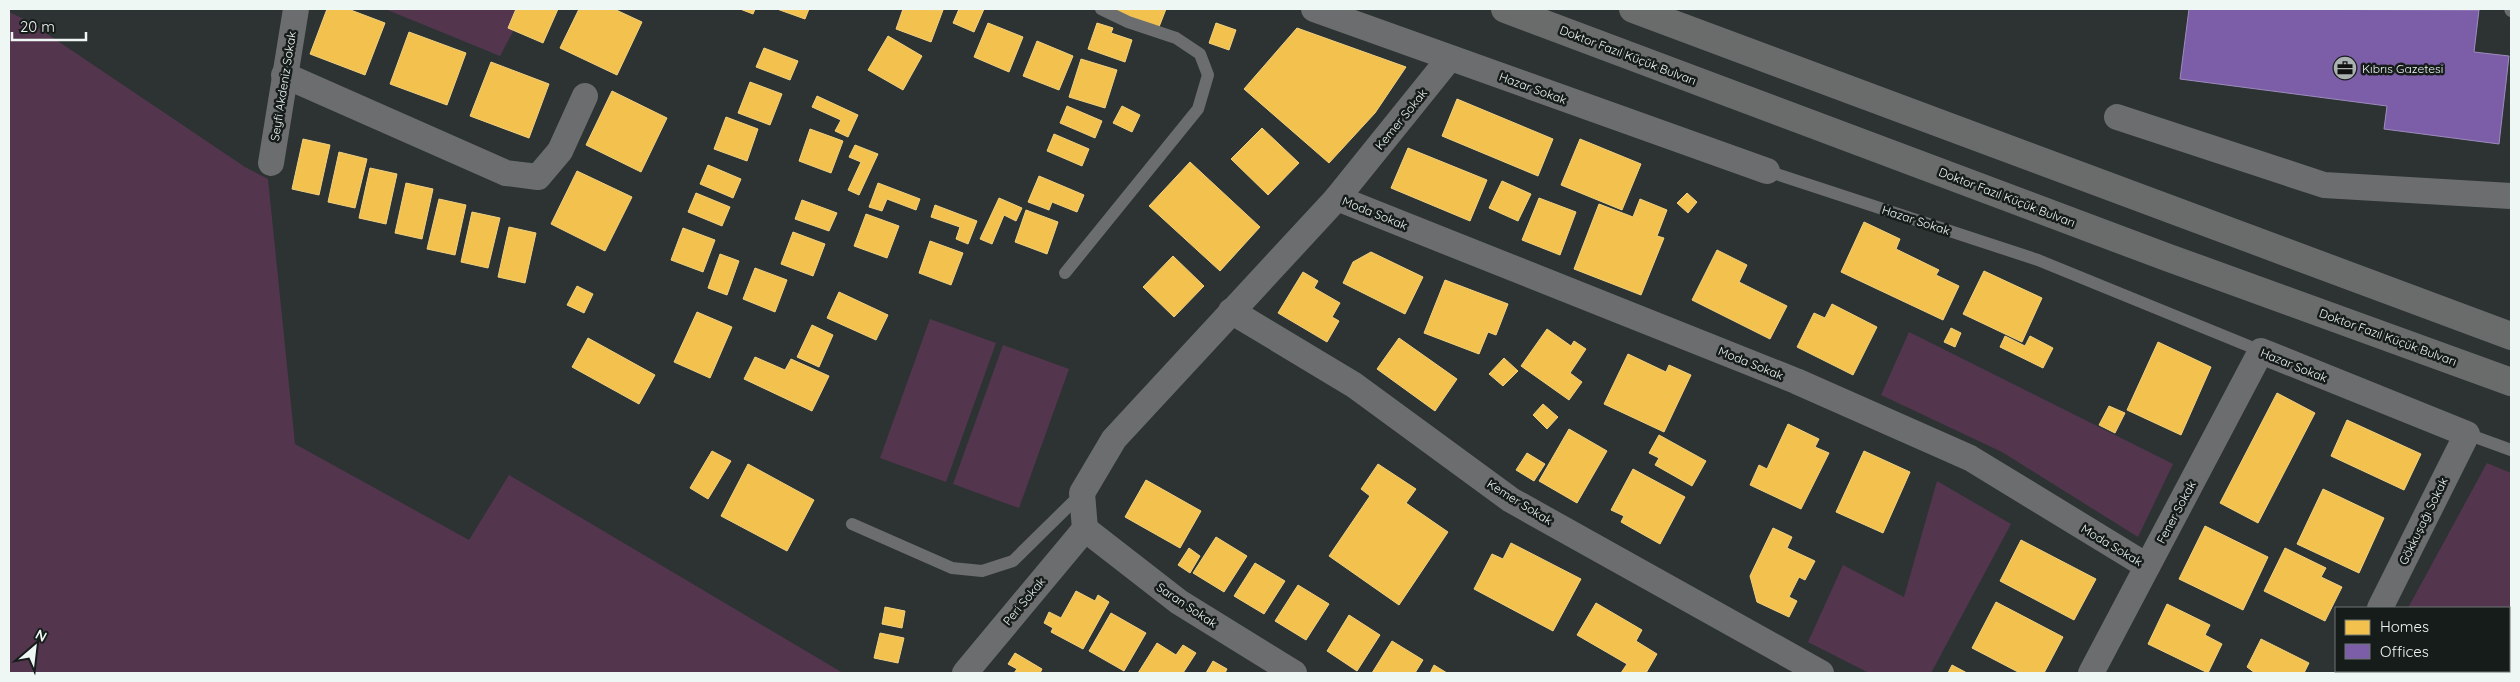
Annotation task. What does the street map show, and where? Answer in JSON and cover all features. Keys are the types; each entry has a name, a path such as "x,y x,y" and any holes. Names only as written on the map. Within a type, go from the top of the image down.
{"highway":[{"name":"Doktor Fazıl Küçük Bulvarı","path":"1505,9 2169,258 2511,382"},
{"path":"1634,9 2511,336"}],"street":[{"name":"Seyfi Akdeniz Sokak","path":"271,163 296,9"},
{"name":"Hazar Sokak","path":"1314,9 1449,59 1767,171"},
{"name":"Kemer Sokak","path":"1082,493 1114,438 1337,198 1449,59"},
{"path":"284,75 506,173 538,177 560,151 585,96"},
{"path":"2117,116 2324,185 2511,196"},
{"name":"Moda Sokak","path":"1337,198 1796,381 1970,458 2147,566"},
{"name":"Kemer Sokak","path":"1231,311 1354,385 1511,500 1821,673"},
{"name":"Hazar Sokak","path":"2261,351 2467,434"},
{"name":"Fener Sokak","path":"2092,673 2261,351"},
{"name":"Gökkuşağı Sokak","path":"2380,607 2467,434"},
{"path":"1082,493 1085,529"},
{"name":"Peri Sokak","path":"965,673 1085,529"},
{"name":"Saran Sokak","path":"1085,529 1179,602 1294,673"}],"lane":[{"path":"1065,272 1198,109 1208,76 1200,54 1176,38 1128,22 1101,9"},
{"name":"Hazar Sokak","path":"1767,171 2038,260 2261,351"},
{"name":"Hazar Sokak","path":"2467,434 2511,450"},
{"path":"852,524 952,568 982,571 1013,561 1082,493"}],"shaded area":[{"path":"385,9 525,9 500,56"},
{"path":"9,12 28,21 245,167 268,179 295,444 469,540 509,475 843,673 9,673"},
{"path":"930,319 996,343 946,482 880,458"},
{"path":"1909,332 2173,464 2138,537 2002,452 1881,395"},
{"path":"1003,345 1069,369 1019,508 953,484"},
{"path":"2487,463 2511,473 2511,673 2372,673 2510,672 2510,607 2409,607"},
{"path":"1937,481 2011,524 1931,673 1869,673 1808,642 1843,565 1904,597"}],"building: Homes":[{"path":"327,9 348,9 385,23 365,75 310,54"},
{"path":"516,9 558,9 543,43 508,28"},
{"path":"579,9 614,9 642,22 617,75 560,48"},
{"path":"740,9 755,9 753,14"},
{"path":"777,9 809,9 805,19"},
{"path":"903,9 943,10 931,42 896,29"},
{"path":"959,9 984,9 974,32 953,23"},
{"path":"1109,9 1166,9 1159,27"},
{"path":"988,23 1023,37 1009,72 974,57"},
{"path":"1097,23 1113,28 1111,33 1132,40 1125,62 1088,49"},
{"path":"1216,23 1236,30 1229,50 1209,43"},
{"path":"1297,28 1406,67 1375,113 1329,163 1244,89"},
{"path":"409,32 466,53 447,105 390,84"},
{"path":"888,36 922,56 903,90 868,70"},
{"path":"1037,41 1073,56 1059,90 1023,76"},
{"path":"764,48 798,61 790,80 756,67"},
{"path":"1081,59 1117,70 1105,108 1069,97"},
{"path":"491,62 549,84 529,138 470,116"},
{"path":"750,82 782,94 770,125 738,113"},
{"path":"612,91 667,118 641,172 586,145"},
{"path":"817,96 858,115 848,137 835,131 841,120 812,107"},
{"path":"1457,99 1553,139 1538,176 1442,136"},
{"path":"1067,106 1102,121 1095,138 1060,123"},
{"path":"1122,106 1140,115 1132,132 1113,123"},
{"path":"726,117 758,129 747,161 714,149"},
{"path":"1262,128 1299,163 1268,195 1231,159"},
{"path":"810,129 843,141 831,173 799,161"},
{"path":"1054,134 1089,149 1082,166 1047,151"},
{"path":"303,139 330,145 319,195 292,189"},
{"path":"1580,139 1641,164 1622,210 1561,185"},
{"path":"855,145 878,154 859,195 848,190 861,162 849,157"},
{"path":"1408,148 1487,180 1470,221 1391,188"},
{"path":"339,152 367,159 355,208 328,202"},
{"path":"1190,162 1260,227 1220,271 1149,206"},
{"path":"708,165 741,179 733,198 700,184"},
{"path":"370,168 397,174 386,224 359,218"},
{"path":"577,171 632,197 605,251 551,224"},
{"path":"1039,176 1084,195 1077,212 1052,202 1049,210 1028,202"},
{"path":"1502,181 1531,194 1518,221 1489,208"},
{"path":"406,183 433,189 422,239 395,233"},
{"path":"878,183 920,199 916,210 887,199 882,211 869,207"},
{"path":"696,193 730,207 722,226 688,212"},
{"path":"1687,193 1697,202 1688,213 1677,203"},
{"path":"999,198 1022,208 1016,221 1004,215 992,244 980,239"},
{"path":"1539,198 1576,212 1560,255 1522,240"},
{"path":"439,199 466,205 455,255 427,249"},
{"path":"1640,199 1667,210 1657,236 1664,238 1641,295 1574,269 1599,204 1633,217"},
{"path":"802,200 837,213 829,231 795,219"},
{"path":"935,205 977,221 968,244 956,239 960,227 931,217"},
{"path":"1026,210 1058,222 1047,254 1015,242"},
{"path":"472,212 500,218 488,268 461,262"},
{"path":"866,214 899,226 887,258 854,246"},
{"path":"1864,222 1900,239 1896,249 1939,270 1936,275 1959,286 1943,320 1841,272"},
{"path":"509,227 536,233 525,283 498,277"},
{"path":"683,228 715,240 703,272 671,260"},
{"path":"793,232 825,244 813,276 781,264"},
{"path":"930,241 963,253 951,285 919,273"},
{"path":"1717,250 1747,265 1739,282 1787,306 1770,339 1692,300"},
{"path":"1371,252 1423,277 1405,314 1343,283 1353,262"},
{"path":"720,254 739,261 727,295 708,288"},
{"path":"1173,256 1204,286 1174,317 1143,287"},
{"path":"755,268 787,280 775,312 743,299"},
{"path":"1984,271 2042,298 2022,342 1963,314"},
{"path":"1303,272 1318,281 1314,288 1340,303 1332,317 1339,321 1327,342 1278,313"},
{"path":"1445,280 1508,304 1496,335 1488,332 1479,354 1424,333"},
{"path":"577,286 593,294 584,313 567,305"},
{"path":"839,292 888,315 876,340 827,318"},
{"path":"1832,304 1877,327 1853,375 1797,347 1814,313 1825,318"},
{"path":"697,312 732,327 710,378 674,362"},
{"path":"812,325 833,335 819,367 797,357"},
{"path":"1951,328 1961,333 1955,347 1944,342"},
{"path":"1547,329 1571,346 1574,341 1586,349 1570,373 1582,382 1569,400 1521,366"},
{"path":"2005,336 2025,346 2030,336 2053,348 2043,368 2000,347"},
{"path":"588,338 655,375 639,404 572,367"},
{"path":"1399,338 1457,379 1435,411 1377,369"},
{"path":"2158,342 2211,367 2181,435 2127,410"},
{"path":"1628,354 1666,372 1669,365 1691,375 1664,432 1604,404"},
{"path":"755,357 785,370 791,359 829,376 812,411 744,379"},
{"path":"1504,358 1518,371 1503,386 1489,374"},
{"path":"2277,393 2315,413 2258,523 2220,503"},
{"path":"1543,404 1558,417 1547,429 1533,415"},
{"path":"2109,406 2125,413 2115,433 2099,425"},
{"path":"2347,420 2421,454 2404,490 2331,456"},
{"path":"1788,424 1819,439 1815,447 1829,453 1801,509 1750,485 1759,465 1767,469"},
{"path":"1569,429 1607,451 1577,503 1539,481"},
{"path":"1659,435 1706,461 1692,486 1655,465 1659,458 1649,453"},
{"path":"712,451 731,461 708,499 690,488"},
{"path":"1864,451 1910,472 1883,533 1836,512"},
{"path":"1527,453 1545,464 1534,481 1516,470"},
{"path":"748,464 814,500 787,551 721,516"},
{"path":"1378,464 1416,489 1406,503 1448,532 1399,605 1329,556 1370,496 1361,489"},
{"path":"1633,469 1685,497 1660,544 1621,522 1624,516 1611,510"},
{"path":"1146,480 1201,511 1180,548 1125,517"},
{"path":"2323,489 2384,518 2359,573 2297,544"},
{"path":"2205,526 2268,557 2243,610 2179,579"},
{"path":"1773,528 1792,537 1787,548 1815,561 1805,580 1799,577 1789,597 1797,601 1789,617 1757,602 1750,576"},
{"path":"1216,537 1247,556 1224,592 1193,573"},
{"path":"2021,540 2096,579 2074,620 2000,581"},
{"path":"1511,543 1581,579 1553,631 1474,589 1492,554 1503,559"},
{"path":"1189,548 1200,556 1190,573 1178,565"},
{"path":"2285,548 2326,568 2321,577 2342,587 2325,621 2264,591"},
{"path":"1255,563 1285,581 1264,614 1234,596"},
{"path":"1298,585 1329,604 1306,640 1275,621"},
{"path":"1076,591 1095,601 1098,595 1109,602 1083,649 1051,632 1053,628 1044,623 1049,612 1061,618"},
{"path":"1996,602 2063,637 2044,673 2020,673 1972,648"},
{"path":"1596,603 1642,630 1636,641 1657,654 1646,673 1621,673 1627,664 1577,635"},
{"path":"2167,604 2210,625 2205,635 2222,644 2208,673 2148,644"},
{"path":"885,607 905,611 902,628 882,624"},
{"path":"1111,613 1146,633 1124,671 1089,651"},
{"path":"1349,615 1380,635 1357,671 1327,651"},
{"path":"880,633 904,638 898,663 874,658"},
{"path":"2261,639 2309,663 2304,673 2255,673 2247,667"},
{"path":"1392,641 1423,660 1415,673 1372,673"},
{"path":"1157,643 1176,655 1183,645 1196,653 1183,673 1138,673"},
{"path":"1015,653 1042,669 1040,673 1014,673 1017,669 1008,664"},
{"path":"1213,661 1227,669 1225,673 1206,673"},
{"path":"1434,665 1447,673 1430,673"},
{"path":"1952,665 1967,673 1948,673"}],"building: Offices":[{"name":"Kıbrıs Gazetesi","path":"2189,9 2479,10 2474,52 2509,56 2499,144 2384,129 2387,106 2180,79"}],"place":[{"name":"Kıbrıs Gazetesi","path":"2345,68"}]}
